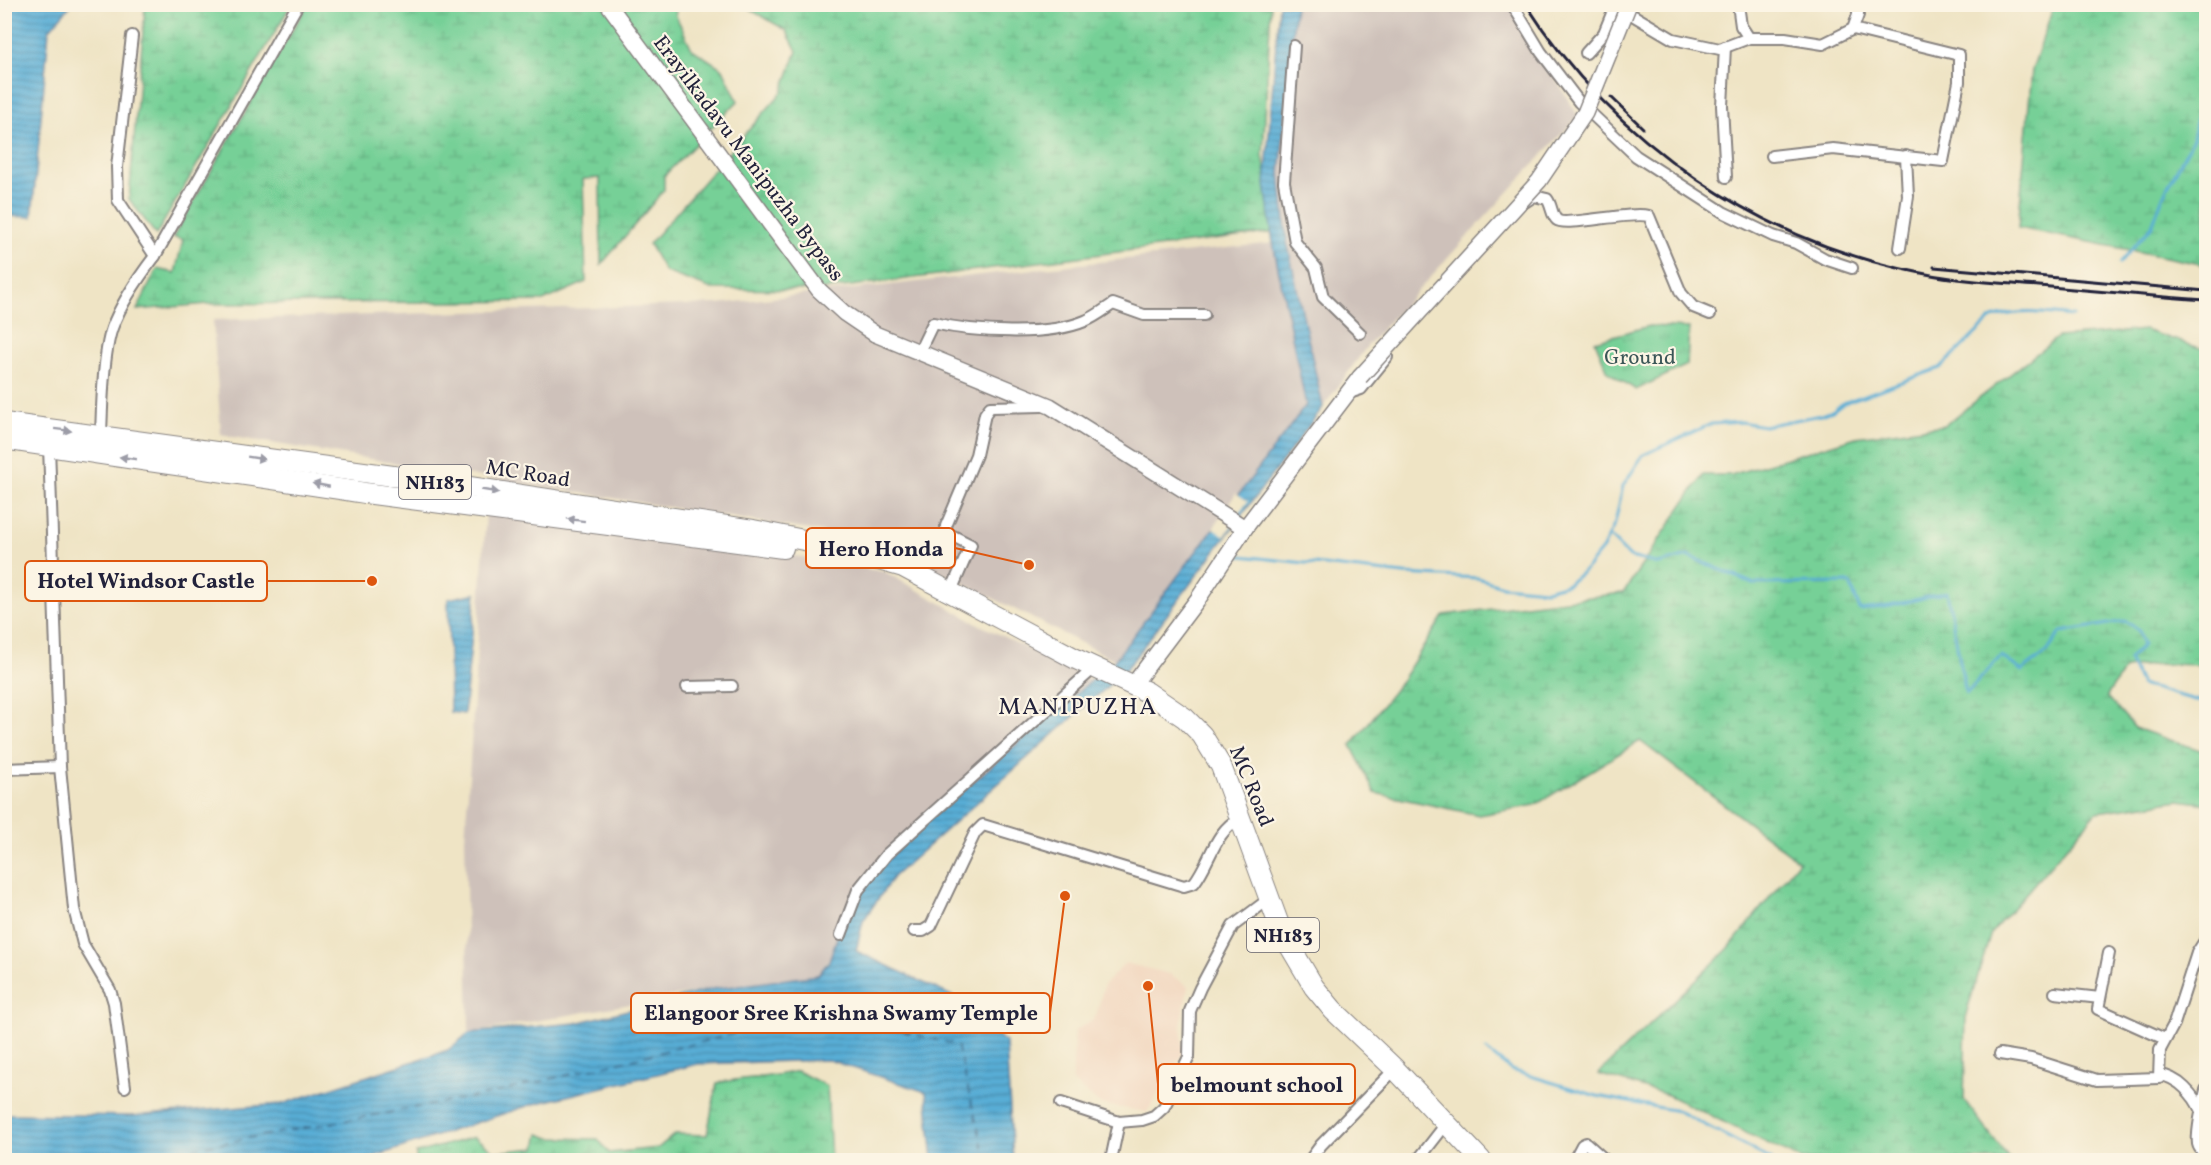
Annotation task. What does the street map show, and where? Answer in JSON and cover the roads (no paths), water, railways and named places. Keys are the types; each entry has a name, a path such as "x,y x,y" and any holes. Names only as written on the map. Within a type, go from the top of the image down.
{"highway":[{"name":"MC Road","path":"4,423 366,472 753,530 863,554 903,567 1100,671 1133,685 1185,718 1202,735 1221,766 1282,933 1323,1000 1395,1069 1481,1161"},
{"name":"MC Road","path":"4,439 365,493 769,547 863,554"},
{"path":"365,493 366,472"}],"main road":[{"name":"Erayilkadavu Manipuzha Bypass","path":"608,4 819,290 844,313 875,334 1050,406 1245,528"},
{"path":"1133,685 1245,528 1360,377 1539,181 1585,113 1614,45 1623,6"}],"street":[{"path":"101,435 102,398 112,329 141,274 154,256 298,4"},
{"path":"1512,4 1541,52 1579,102 1636,156 1719,210 1773,236 1800,245 1825,259 1852,268"},
{"path":"1738,4 1741,26 1749,38"},
{"path":"1853,29 1858,15 1858,4"},
{"path":"1586,53 1601,39 1623,6 1673,39 1720,49 1749,38 1785,38 1823,44 1853,29 1959,55 1959,82 1943,161 1833,149 1772,156"},
{"path":"132,36 117,167 118,200 154,256"},
{"path":"1294,46 1284,182 1295,242 1316,268 1323,297 1360,333"},
{"path":"1725,47 1722,106 1726,177"},
{"path":"1900,248 1908,196 1906,156"},
{"path":"1349,393 1361,389 1406,333 1534,196 1550,202 1555,218 1560,222 1649,216 1681,293 1688,303 1710,314"},
{"path":"919,352 933,323 961,329 1009,332 1069,326 1086,321 1113,304 1144,315 1204,315"},
{"path":"951,591 971,545 947,533 946,526 976,455 984,414 990,407 1050,406"},
{"path":"49,446 60,767 77,928 112,997 124,1062 125,1087"},
{"path":"841,935 858,890 887,854 1100,671"},
{"path":"687,687 732,686"},
{"path":"4,769 60,767"},
{"path":"914,932 923,931 931,926 975,833 983,825 1184,886 1194,883 1220,835 1228,824 1240,818"},
{"path":"1061,1103 1119,1122 1142,1120 1154,1116 1164,1107 1189,1057 1190,1011 1200,988 1233,926 1269,899"},
{"path":"2160,1076 2159,1057 2165,1039 2177,1016 2197,953 2206,939"},
{"path":"2109,953 2098,1009 2165,1039"},
{"path":"2055,993 2100,998"},
{"path":"2000,1054 2031,1059 2097,1080 2156,1079 2160,1076 2174,1079 2192,1095 2201,1111"},
{"path":"1310,1161 1321,1145 1395,1069"},
{"path":"2206,1090 2201,1111 2198,1145 2206,1156"},
{"path":"1110,1161 1119,1122"},
{"path":"1418,1161 1446,1124"},
{"path":"1574,1161 1582,1145 1587,1143 1605,1161"}],"water":[{"path":"5,4 71,5 49,30 32,217 5,216"},
{"path":"1279,5 1295,5 1280,173 1287,242 1323,407 1125,671 893,877 863,921 856,951 965,1002 1006,1043 1013,1160 933,1160 926,1092 829,1060 698,1064 530,1105 364,1160 5,1160 5,1114 132,1116 282,1104 448,1050 469,1033 576,1023 713,989 818,975 829,961 849,903 909,837 1115,660 1306,405 1273,243 1265,184"},
{"path":"476,593 464,714 450,712 448,599"}],"waterway":[{"path":"2120,263 2152,226 2163,196 2193,139 2206,69"},
{"path":"1232,555 1404,574 1478,578 1502,586 1546,590 1568,584 1585,570 1603,548 1615,523 1623,486 1643,455 1711,424 1741,422 1764,426 1832,411 1843,403 1940,368 1992,318 2022,313 2073,316"},
{"path":"1609,536 1630,557 1659,564 1688,556 1754,584 1850,583 1860,610 1890,606 1947,592 1966,694 2001,656 2022,671 2047,652 2061,632 2126,621 2139,631 2143,645 2129,659 2141,685 2206,703"},
{"path":"1486,1050 1511,1070 1597,1096 1678,1111 1772,1160"}],"railway":[{"path":"1526,4 1562,54 1602,100 1647,142 1696,179 1749,211 1804,237 1862,258 1936,276 2206,300"},
{"path":"1611,97 1643,128"},
{"path":"1934,267 2206,291"}],"place":[{"name":"Hero Honda","path":"1029,565"},
{"name":"Hotel Windsor Castle","path":"372,581"},
{"name":"Elangoor Sree Krishna Swamy Temple","path":"1065,896"},
{"name":"belmount school","path":"1148,986"}],"district":[{"name":"MANIPUZHA","path":"1078,706"}],"park label":[{"name":"Ground","path":"1640,357"}]}
